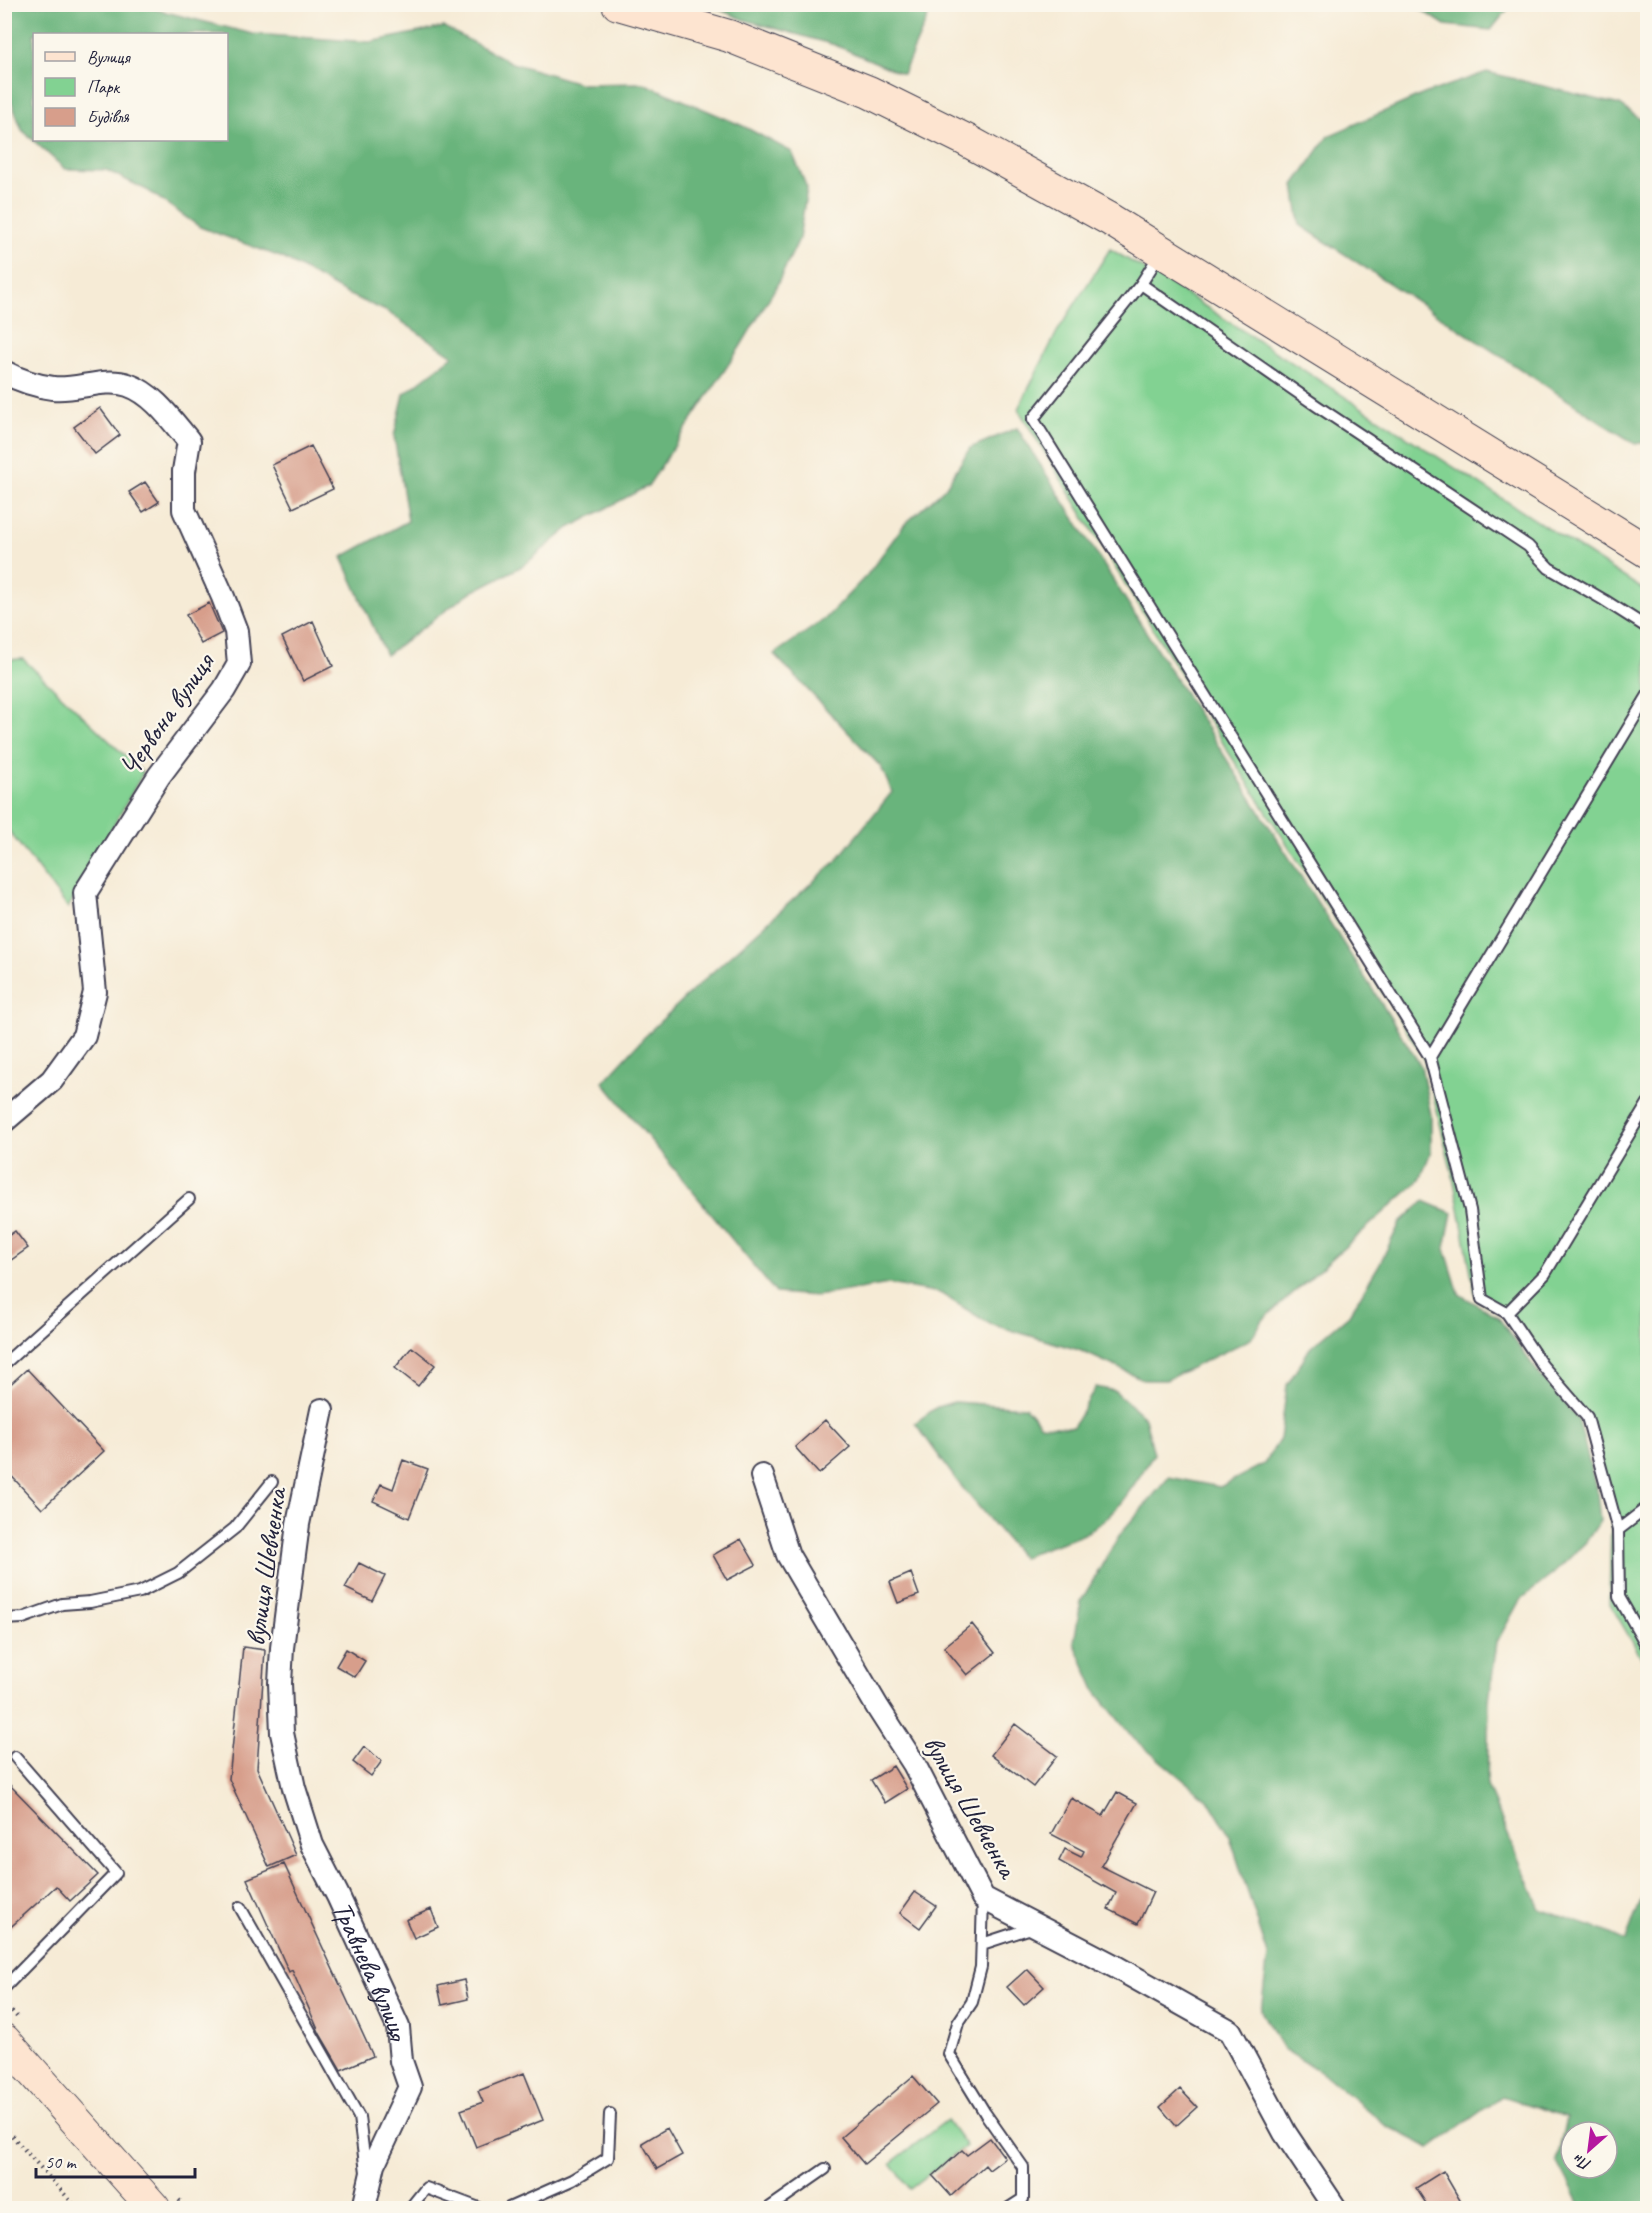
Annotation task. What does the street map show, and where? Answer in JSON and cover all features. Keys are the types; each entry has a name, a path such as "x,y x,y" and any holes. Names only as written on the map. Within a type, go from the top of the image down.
{"street":[{"path":"618,4 729,36 869,92 976,146 1109,219 1647,552"},
{"name":"Червона вулиця","path":"4,372 16,378 55,388 91,384 126,384 141,392 163,410 189,441 184,471 184,510 236,631 239,664 224,690 159,776 85,893 95,992 84,1036 52,1080 4,1121"},
{"name":"вулиця Шевченка","path":"282,1733 280,1683 282,1648 295,1547 322,1410"},
{"name":"вулиця Шевченка","path":"762,1476 788,1555 878,1708 914,1764 983,1898 1230,2031 1285,2133 1335,2208"},
{"name":"Травнева вулиця","path":"282,1733 294,1788 312,1845 398,2027 401,2061 410,2087 374,2164 366,2200"},
{"path":"4,2040 154,2208"}],"lane":[{"path":"1161,251 1141,284 1033,419 1430,1057 1470,1210 1482,1299 1507,1313 1542,1365 1587,1418 1618,1530 1619,1598 1647,1648"},
{"path":"1141,284 1317,406 1528,546 1549,568 1647,628"},
{"path":"1430,1057 1647,695"},
{"path":"1507,1313 1545,1274 1647,1103"},
{"path":"4,1364 189,1199"},
{"path":"4,1619 23,1618 62,1604 90,1602 140,1592 178,1573 235,1528 272,1482"},
{"path":"1618,1530 1647,1507"},
{"path":"4,1988 117,1873 15,1757"},
{"path":"983,1898 981,1967 972,2002 958,2023 949,2054 985,2113 1023,2167 1022,2204 1009,2208"},
{"path":"240,1907 359,2117 366,2200"},
{"path":"982,1944 1037,1926"},
{"path":"510,2208 572,2180 608,2158 610,2114"},
{"path":"770,2208 825,2169"},
{"path":"410,2208 426,2188 479,2208"}],"path":[{"path":"4,2127 77,2208"}],"green space":[{"path":"933,4 903,74 835,45 745,20 708,5"},
{"path":"5,5 114,5 150,8 253,34 370,42 444,27 512,63 582,84 643,83 743,126 792,152 807,188 799,239 776,287 740,347 648,486 569,528 524,565 468,594 386,655 342,557 408,521 394,436 404,394 453,356 386,311 347,294 283,258 200,227 147,190 106,170 65,169 34,141 228,141 228,33 33,33 33,140 22,130 5,85"},
{"path":"1414,5 1511,5 1491,30 1445,25"},
{"path":"1487,72 1620,105 1647,124 1647,442 1635,444 1300,225 1294,185 1328,136 1424,94"},
{"path":"1110,249 1175,287 1647,592 1647,1667 1609,1602 1611,1521 1584,1419 1508,1320 1476,1299 1453,1176 1424,1058 1229,753 1018,409 1057,332"},
{"path":"1017,428 1421,1066 1431,1115 1431,1151 1420,1180 1263,1320 1251,1339 1166,1380 1145,1380 1079,1350 990,1324 940,1293 889,1284 816,1296 776,1293 603,1082 650,1031 836,861 892,792 881,767 774,654 825,619 867,575 904,525 945,488 970,448"},
{"path":"23,659 143,773 68,908 5,826 5,660"},
{"path":"1424,1201 1452,1213 1445,1248 1459,1294 1498,1317 1540,1375 1578,1419 1597,1492 1600,1521 1586,1542 1552,1575 1520,1600 1497,1642 1489,1701 1487,1786 1540,1909 1604,1931 1625,1941 1647,1886 1647,2208 1582,2208 1567,2180 1619,2180 1619,2120 1565,2120 1566,2117 1502,2096 1430,2148 1387,2126 1323,2073 1283,2049 1261,2011 1268,1955 1229,1834 1209,1801 1134,1739 1096,1692 1074,1642 1081,1601 1120,1534 1169,1477 1220,1487 1264,1464 1280,1439 1287,1385 1310,1348 1349,1315 1379,1265 1400,1223"},
{"path":"1096,1387 1115,1391 1145,1418 1154,1454 1122,1501 1103,1521 1079,1536 1022,1558 957,1481 915,1423 937,1407 954,1402 1025,1407 1041,1425 1073,1427"},
{"path":"947,2120 966,2146 910,2189 891,2163"}],"building":[{"path":"100,408 120,435 95,454 74,427"},
{"path":"311,446 333,489 293,508 272,465"},
{"path":"145,482 159,502 143,512 129,492"},
{"path":"209,603 222,633 201,644 186,615"},
{"path":"313,621 333,666 303,681 282,637"},
{"path":"15,1231 28,1248 4,1265 4,1239"},
{"path":"412,1347 435,1365 418,1386 395,1368"},
{"path":"27,1369 104,1451 42,1509 4,1468 4,1390"},
{"path":"825,1420 850,1447 819,1474 795,1447"},
{"path":"403,1460 428,1469 409,1518 373,1501 381,1484 393,1489"},
{"path":"741,1539 756,1565 727,1580 713,1555"},
{"path":"359,1563 385,1576 372,1601 345,1588"},
{"path":"911,1573 919,1595 898,1603 890,1582"},
{"path":"972,1624 995,1653 967,1675 944,1647"},
{"path":"243,1647 265,1650 257,1768 296,1855 269,1867 229,1779"},
{"path":"346,1649 365,1661 355,1677 336,1666"},
{"path":"1015,1724 1057,1756 1033,1787 991,1755"},
{"path":"364,1747 382,1761 371,1776 353,1762"},
{"path":"893,1766 907,1789 885,1803 871,1780"},
{"path":"4,1779 98,1875 70,1901 56,1886 4,1933"},
{"path":"1117,1792 1137,1803 1101,1866 1153,1892 1138,1924 1108,1909 1116,1893 1059,1861 1065,1849 1081,1857 1084,1851 1051,1834 1071,1798 1103,1816"},
{"path":"284,1864 373,2056 341,2070 320,2034 292,1970 289,1972 247,1879"},
{"path":"915,1892 936,1906 920,1928 900,1913"},
{"path":"431,1909 438,1927 414,1938 406,1920"},
{"path":"1027,1969 1044,1987 1024,2005 1007,1987"},
{"path":"464,1980 468,1999 442,2005 438,1986"},
{"path":"524,2073 543,2120 476,2147 461,2110 483,2102 478,2091"},
{"path":"913,2076 937,2104 864,2164 841,2137"},
{"path":"1180,2089 1197,2107 1176,2126 1160,2107"},
{"path":"667,2128 682,2155 657,2169 642,2143"},
{"path":"990,2138 1005,2158 989,2170 985,2165 951,2196 933,2176 962,2150 967,2155"},
{"path":"1443,2171 1461,2202 1450,2208 1429,2208 1416,2188"}]}
